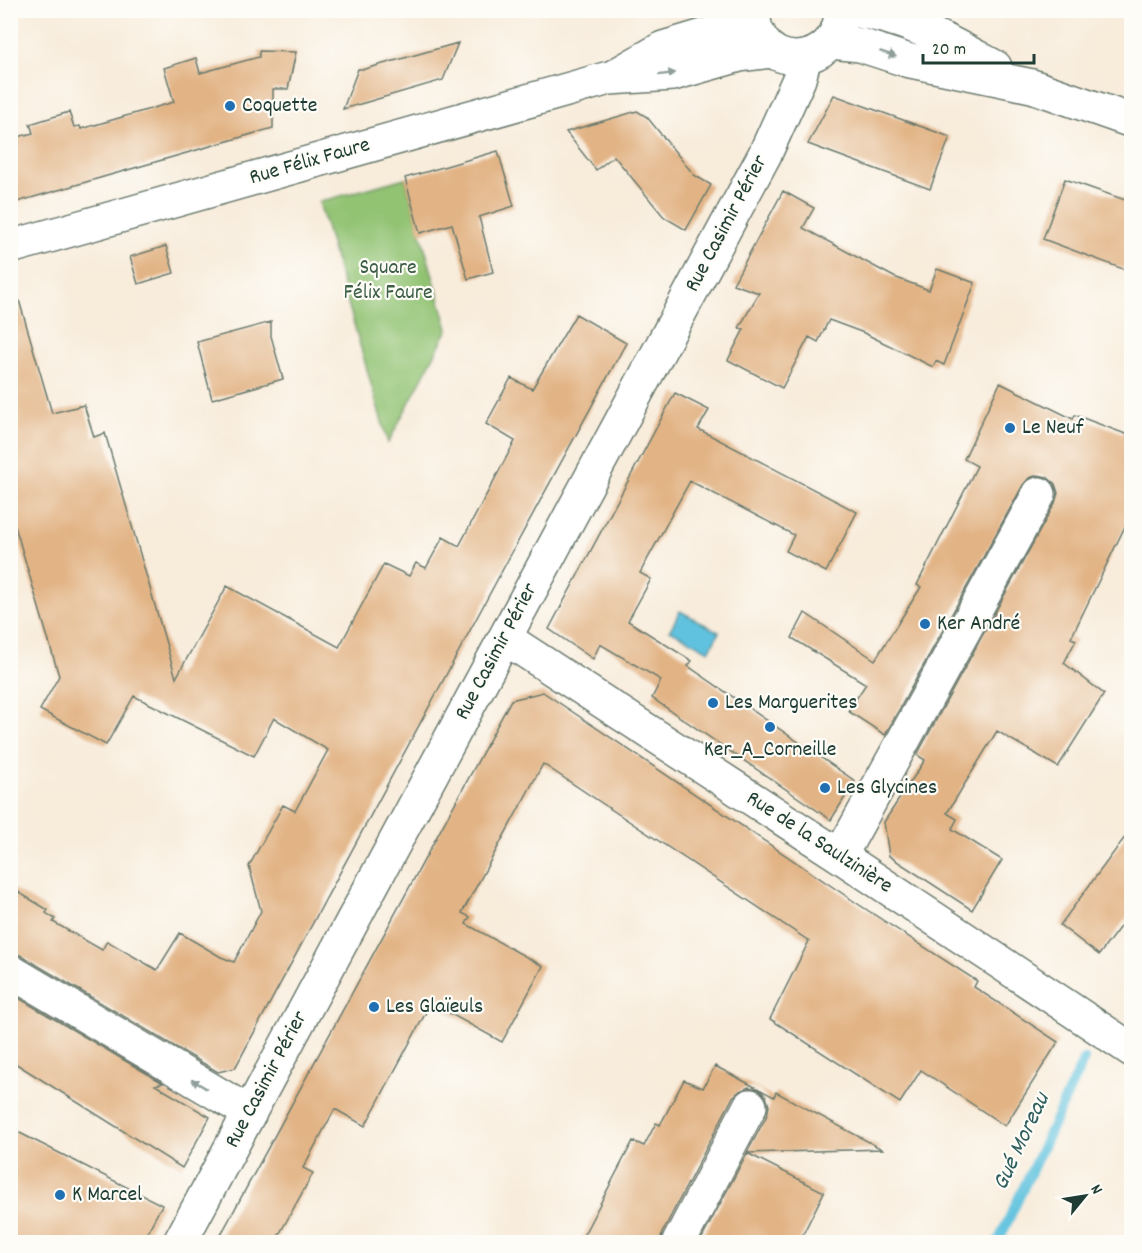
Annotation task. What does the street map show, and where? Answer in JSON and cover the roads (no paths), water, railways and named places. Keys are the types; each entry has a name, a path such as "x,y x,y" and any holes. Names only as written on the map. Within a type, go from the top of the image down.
{"street":[{"name":"Rue Casimir Périer","path":"180,1242 765,154 799,79 818,50 840,24 841,10"},
{"path":"851,10 871,13 920,28 1032,86"},
{"path":"753,11 758,34 764,44 772,51 792,60 818,50 860,45 906,60 1032,86 1131,121"},
{"name":"Rue Félix Faure","path":"609,78 663,48 720,31 753,11"},
{"name":"Rue Félix Faure","path":"10,247 609,78 673,74 740,56 772,51"},
{"path":"840,856 1039,494"},
{"name":"Rue de la Saulzinière","path":"504,638 840,856 1131,1050"},
{"path":"10,971 250,1113"},
{"path":"679,1242 750,1106"}],"water":[{"path":"680,611 719,632 709,651 670,630"}],"waterway":[{"name":"Gué Moreau","path":"998,1242 1084,1059"}],"place":[{"name":"Coquette","path":"230,106"},
{"name":"Le Neuf","path":"1010,428"},
{"name":"Ker André","path":"925,624"},
{"name":"Les Marguerites","path":"713,703"},
{"name":"Ker_A_Corneille","path":"770,727"},
{"name":"Les Glycines","path":"825,788"},
{"name":"Les Glaïeuls","path":"374,1007"},
{"name":"K Marcel","path":"60,1195"}],"park label":[{"name":"Square Félix Faure","path":"388,280"}]}
